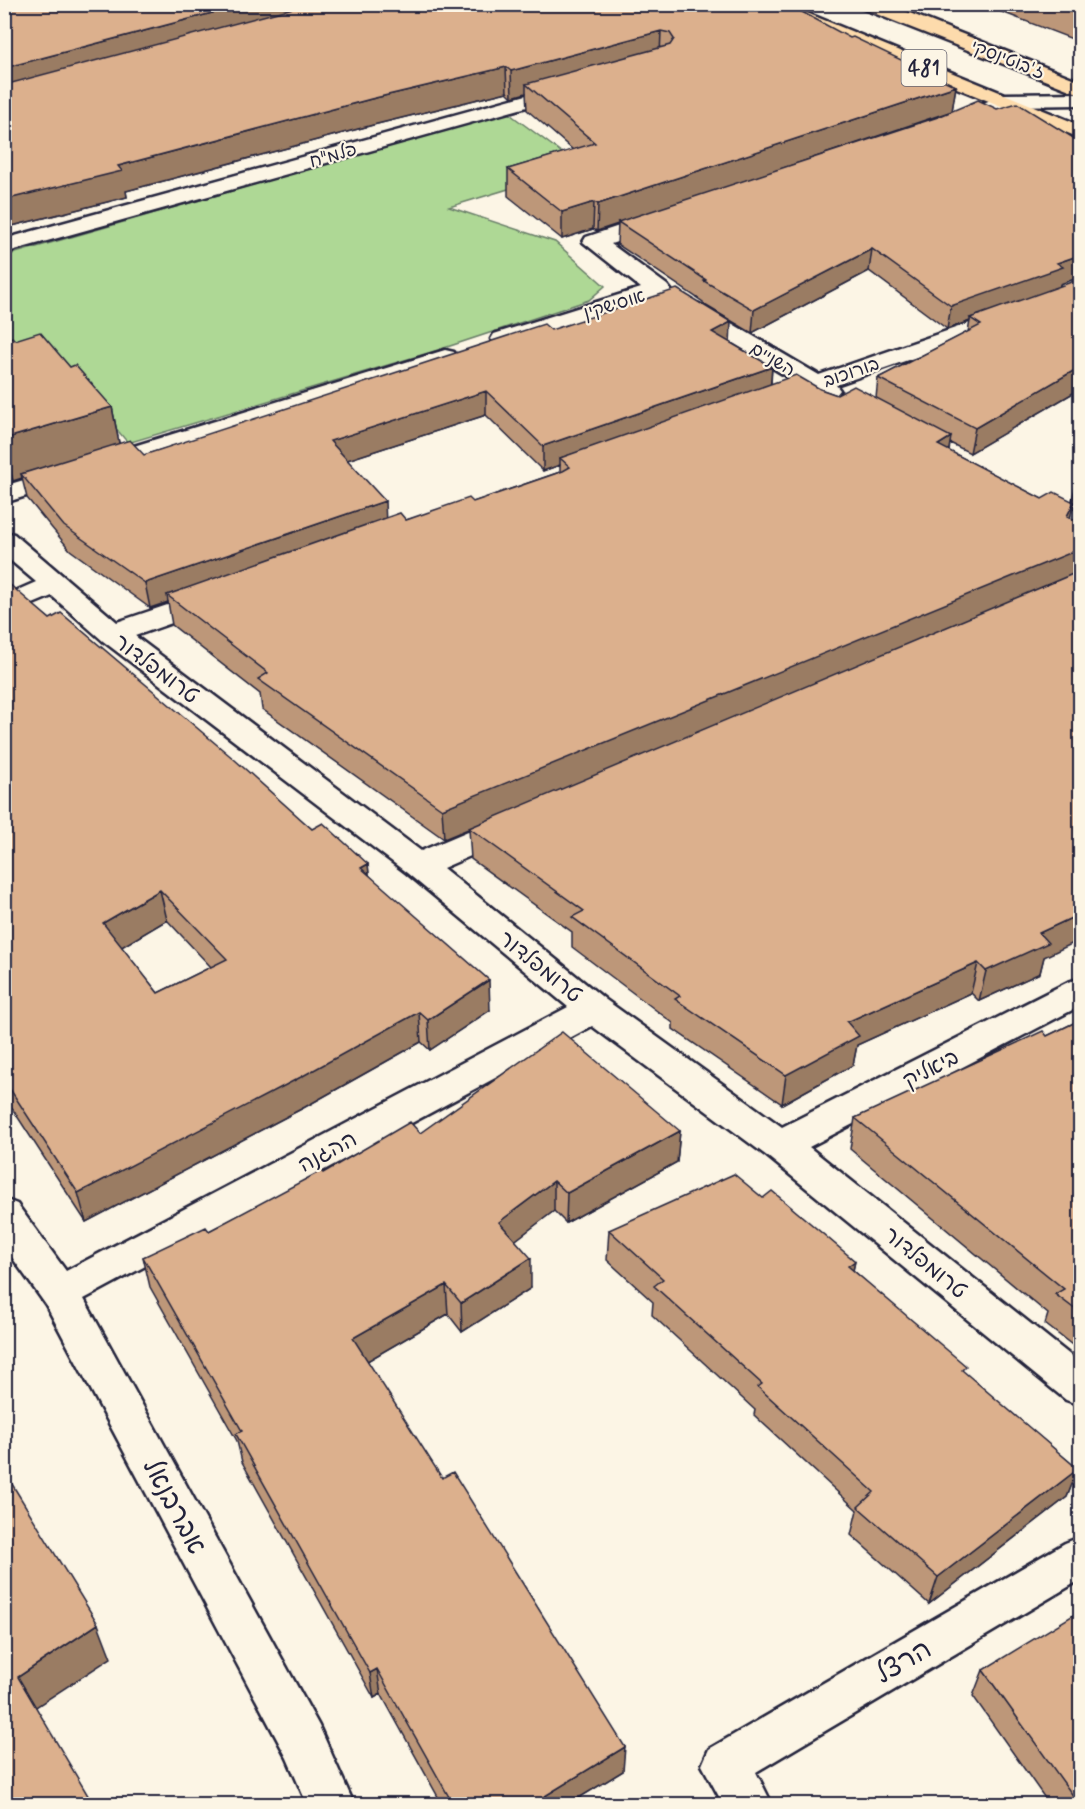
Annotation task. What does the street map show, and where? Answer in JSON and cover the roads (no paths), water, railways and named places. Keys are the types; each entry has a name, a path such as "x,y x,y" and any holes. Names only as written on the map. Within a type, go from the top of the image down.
{"main road":[{"name":"481","path":"768,4 1080,132"},
{"name":"ז'בוטינסקי","path":"868,4 1080,88"}],"street":[{"name":"פלמ\"ח","path":"4,246 592,83"},
{"path":"926,132 1005,100 1080,99"},
{"name":"אוסישקין","path":"659,290 594,242 683,212"},
{"name":"אוסישקין","path":"4,495 659,290"},
{"name":"השניים","path":"659,290 847,401"},
{"name":"בורוכוב","path":"748,408 1080,292"},
{"name":"טרומפלדור","path":"4,540 113,634 418,865 594,1010 780,1145 1080,1387"},
{"path":"4,607 55,584"},
{"path":"113,634 236,591"},
{"path":"418,865 539,814"},
{"name":"ביאליק","path":"780,1145 1080,991"},
{"name":"ההגנה","path":"60,1293 594,1010"},
{"name":"אברבנאל","path":"4,1215 60,1293 303,1742 331,1804"},
{"name":"הרצל","path":"749,1804 724,1765 1080,1557"}]}
